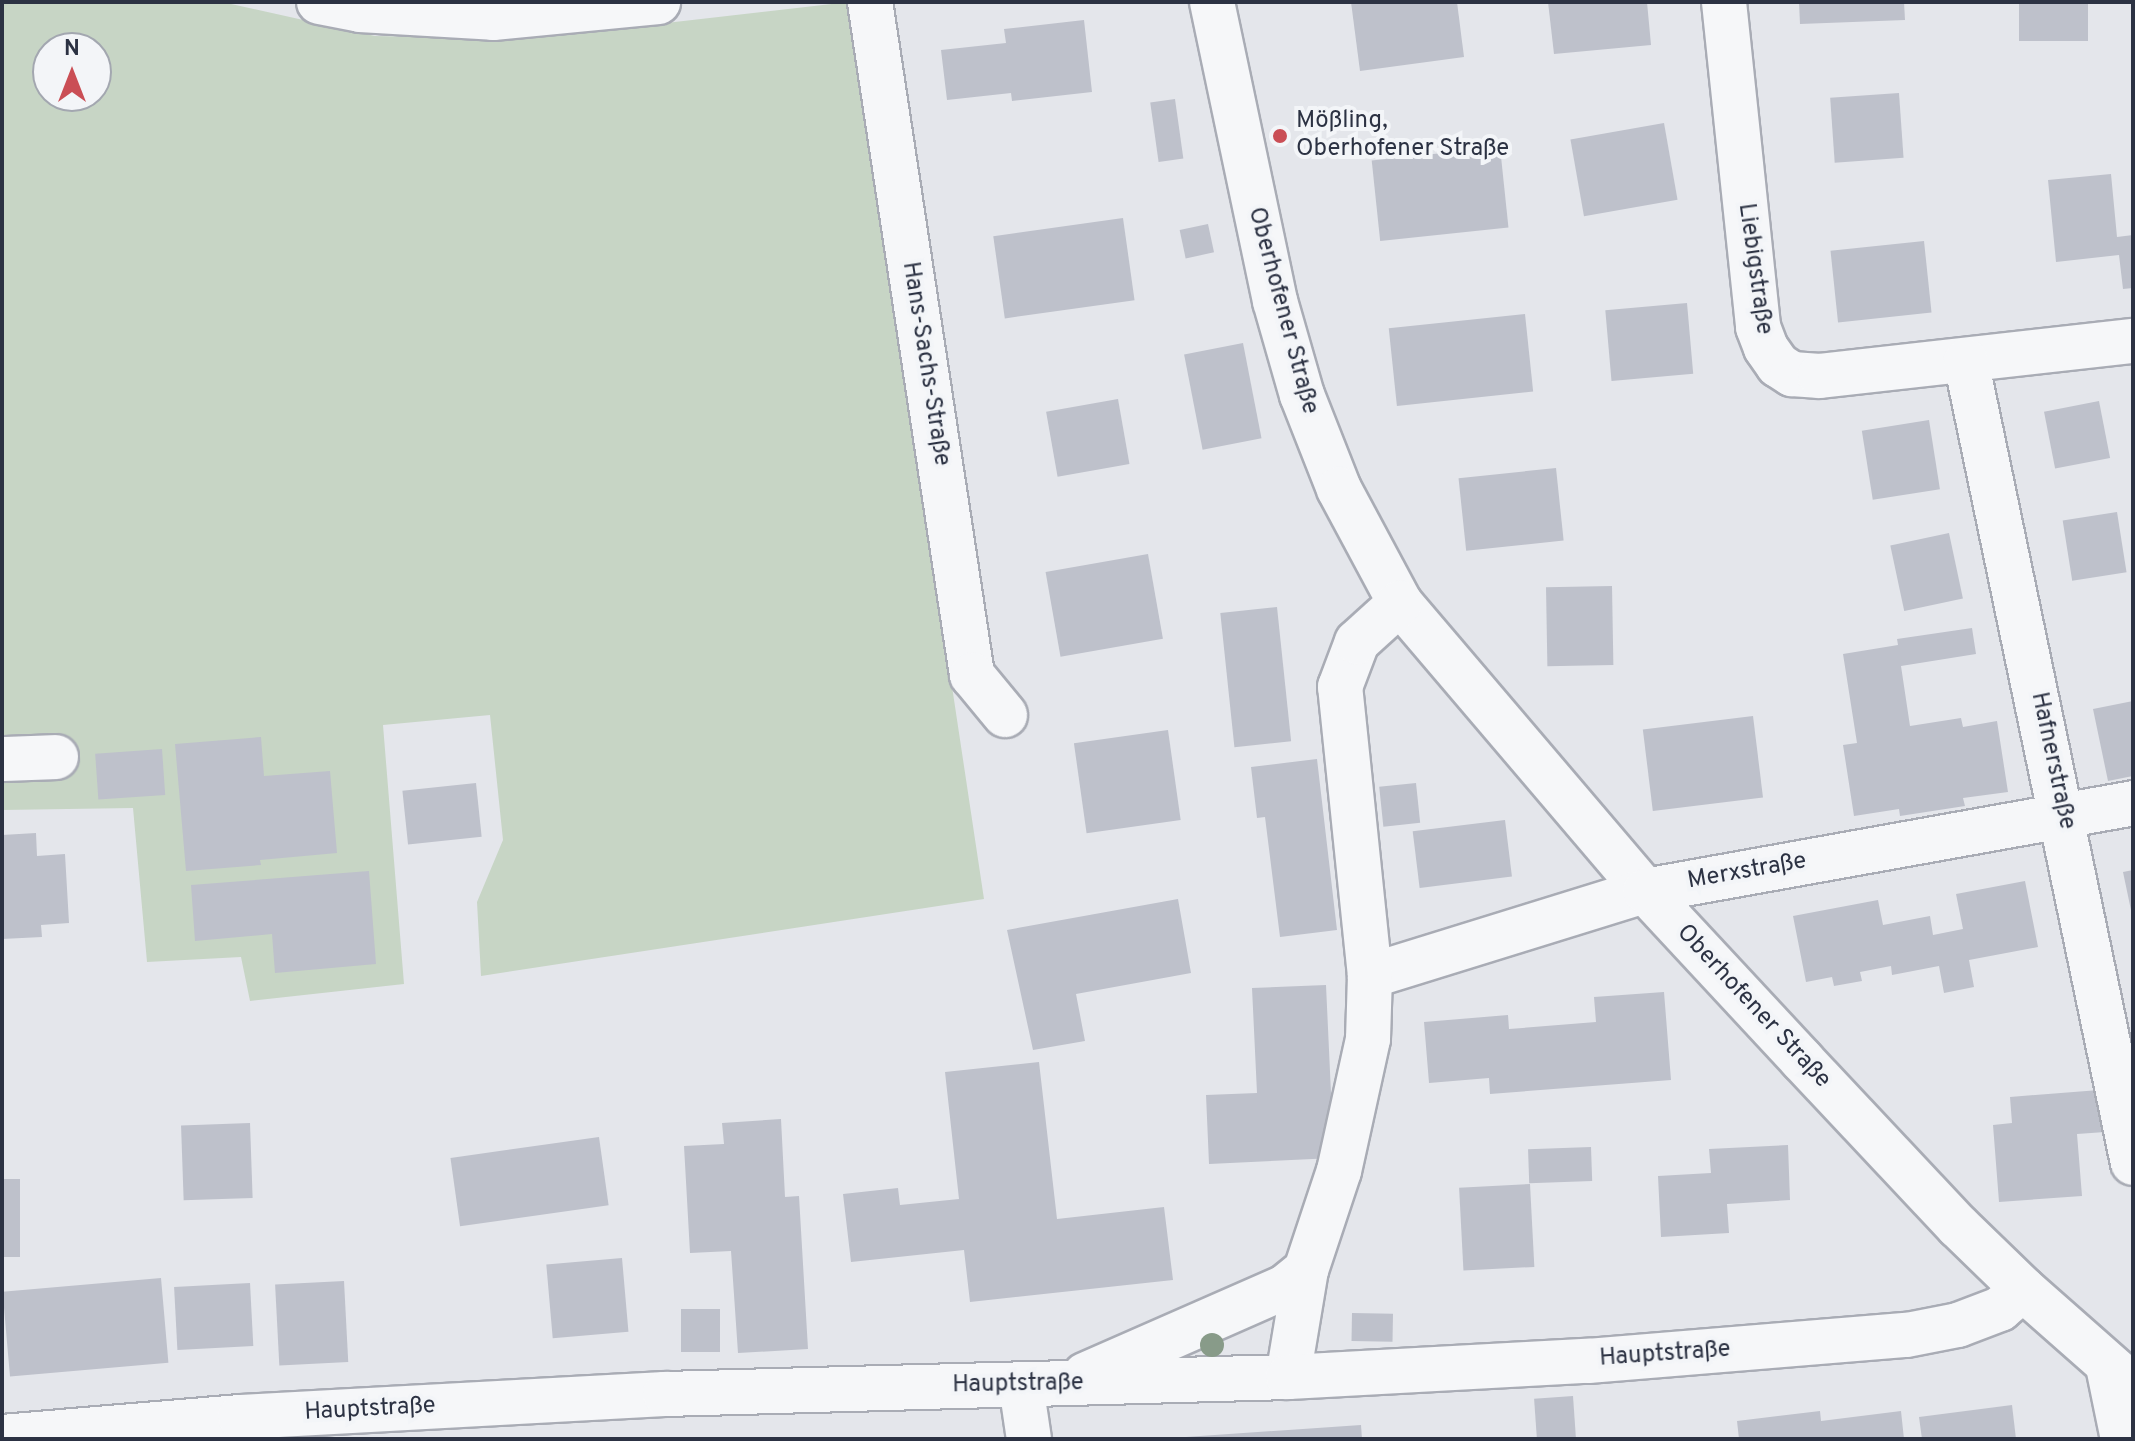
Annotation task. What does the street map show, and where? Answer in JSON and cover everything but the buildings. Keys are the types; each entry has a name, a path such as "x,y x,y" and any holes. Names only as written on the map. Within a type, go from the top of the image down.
{"street":[{"path":"319,2 360,10 493,18 658,2"},
{"name":"Hans-Sachs-Straße","path":"870,2 972,675 1005,715"},
{"name":"Oberhofener Straße","path":"1212,2 1275,301 1302,395 1339,489 1400,603 1645,891 1958,1226 2023,1289 2126,1377"},
{"name":"Liebigstraße","path":"1724,2 1758,327 1766,348 1778,365 1792,374 1820,376 2133,341"},
{"name":"Hafnerstraße","path":"1966,361 2063,815 2133,1163"},
{"path":"1288,1377 1306,1270 1339,1171 1368,1039 1370,976 1340,687 1357,642 1400,603"},
{"path":"2,759 56,757"},
{"name":"Merxstraße","path":"1370,976 1645,891 2133,803"},
{"path":"1029,1439 1041,1385 1285,1287 1306,1270"},
{"name":"Hauptstraße","path":"2,1437 242,1428 728,1391 1288,1377 1588,1361 1907,1335 1958,1325 2000,1309 2023,1289"},
{"path":"2123,1439 2126,1377"}],"green space":[{"path":"2,2 222,2 375,36 527,39 849,2 984,899 481,976 477,902 503,840 490,715 383,725 404,984 250,1001 241,957 147,962 133,808 2,810"}],"place":[{"name":"Mößling, Oberhofener Straße","path":"1280,136"}]}
